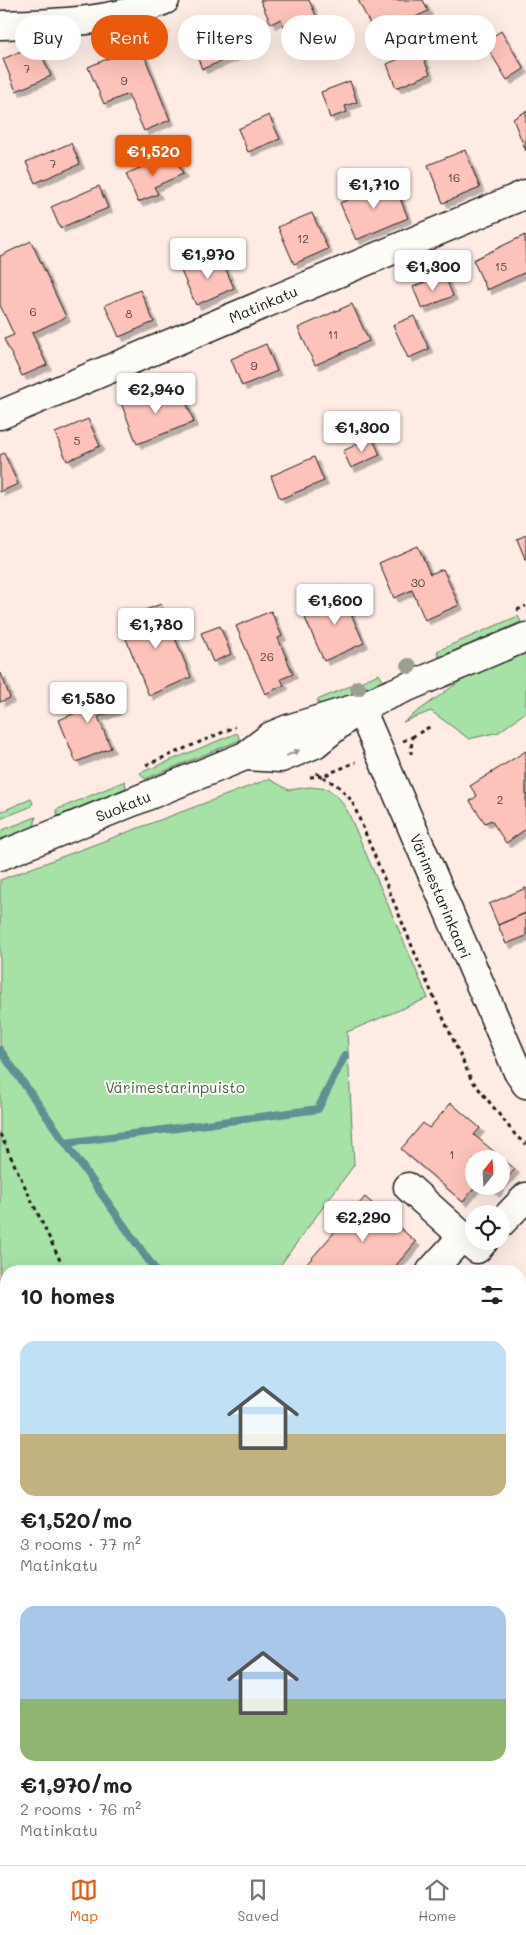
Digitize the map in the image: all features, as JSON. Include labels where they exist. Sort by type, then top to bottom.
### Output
[{"type":"street","points":[[0,26],[106,18],[165,0]]},
{"type":"street","name":"Matinkatu","points":[[0,415],[526,194]]},
{"type":"street","name":"Suokatu","points":[[0,856],[246,756],[271,736],[360,707],[526,637]]},
{"type":"street","name":"Suokatu","points":[[246,756],[281,758],[315,744],[360,707]]},
{"type":"street","name":"Värimestarinkaari","points":[[360,707],[518,1072],[526,1084]]},
{"type":"street","points":[[408,1187],[465,1233]]},
{"type":"street","points":[[510,1214],[526,1197]]},
{"type":"street","points":[[439,1265],[465,1245]]},
{"type":"path","points":[[412,737],[431,726]]},
{"type":"path","points":[[298,751],[310,770],[324,776],[338,786],[352,801],[426,980],[471,1079],[517,1136],[526,1144]]},
{"type":"path","points":[[324,776],[379,751]]},
{"type":"path","points":[[0,1134],[62,1265]]},
{"type":"green space","points":[[518,616],[521,622],[439,657],[437,651]]},
{"type":"green space","points":[[526,652],[526,712],[499,732],[469,739],[431,711],[403,722],[467,676]]},
{"type":"green space","points":[[379,674],[383,681],[321,707],[317,700]]},
{"type":"green space","points":[[237,733],[240,740],[145,779],[140,773]]},
{"type":"green space","name":"Värimestarinpuisto","points":[[269,779],[289,790],[310,787],[328,789],[339,798],[348,812],[428,998],[347,1032],[354,1165],[280,1265],[0,1265],[0,880]]},
{"type":"green space","points":[[125,781],[126,788],[58,816],[56,810]]},
{"type":"green space","points":[[31,799],[33,803],[30,807],[0,819],[0,812]]},
{"type":"green space","points":[[36,817],[34,828],[0,839],[0,831]]},
{"type":"building","points":[[260,0],[309,0],[316,15],[281,15],[281,19],[271,24],[271,15],[267,15]]},
{"type":"building","points":[[358,0],[423,0],[428,11],[420,15],[366,15]]},
{"type":"building","points":[[501,31],[524,69],[507,80],[495,60],[496,34]]},
{"type":"building","points":[[15,54],[15,60],[44,60],[51,76],[16,91],[3,59]]},
{"type":"building","points":[[105,60],[146,60],[170,120],[144,131],[128,94],[104,104],[88,67]]},
{"type":"building","points":[[199,60],[225,60],[202,69]]},
{"type":"building","points":[[396,60],[424,60],[430,74],[396,88],[387,64]]},
{"type":"building","points":[[350,81],[357,102],[345,106],[347,112],[330,118],[321,92]]},
{"type":"building","points":[[526,111],[526,151],[513,119]]},
{"type":"building","points":[[269,115],[280,139],[248,152],[238,129]]},
{"type":"building","points":[[71,143],[80,164],[35,183],[26,162]]},
{"type":"building","points":[[465,150],[480,188],[443,203],[428,165]]},
{"type":"building","points":[[173,153],[183,174],[154,187],[158,194],[138,202],[126,174]]},
{"type":"building","points":[[393,181],[408,218],[356,240],[340,203]]},
{"type":"building","points":[[99,186],[108,208],[60,228],[51,207]]},
{"type":"building","points":[[312,213],[328,249],[294,264],[278,227]]},
{"type":"building","points":[[525,235],[526,272],[487,290],[473,260]]},
{"type":"building","points":[[31,241],[66,317],[32,333],[47,365],[22,376],[4,339],[14,335],[0,305],[0,256]]},
{"type":"building","points":[[219,254],[234,288],[196,305],[181,271]]},
{"type":"building","points":[[444,274],[453,296],[422,309],[413,287]]},
{"type":"building","points":[[140,290],[154,322],[119,337],[105,305]]},
{"type":"building","points":[[352,304],[369,341],[315,365],[298,328]]},
{"type":"building","points":[[414,316],[429,349],[408,358],[393,325]]},
{"type":"building","points":[[266,344],[277,371],[242,386],[231,359]]},
{"type":"building","points":[[158,388],[163,399],[182,392],[194,422],[137,444],[121,403]]},
{"type":"building","points":[[88,419],[100,446],[67,461],[55,433]]},
{"type":"building","points":[[372,437],[380,455],[351,468],[343,451]]},
{"type":"building","points":[[4,453],[18,484],[0,492],[0,455]]},
{"type":"building","points":[[314,457],[324,481],[280,499],[271,476]]},
{"type":"building","points":[[526,535],[526,561],[517,539]]},
{"type":"building","points":[[418,546],[430,574],[443,569],[459,605],[425,620],[412,590],[394,598],[379,563]]},
{"type":"building","points":[[344,586],[352,603],[347,605],[364,643],[324,661],[305,618],[329,608],[324,595]]},
{"type":"building","points":[[161,604],[191,677],[149,696],[121,626],[137,619],[135,614]]},
{"type":"building","points":[[271,611],[282,636],[278,638],[293,674],[281,679],[284,685],[265,694],[236,626]]},
{"type":"building","points":[[220,626],[231,654],[213,662],[201,633]]},
{"type":"building","points":[[0,673],[10,698],[0,702]]},
{"type":"building","points":[[105,684],[116,710],[98,717],[111,748],[76,762],[59,720],[80,711],[74,697]]},
{"type":"building","points":[[526,751],[526,829],[506,843],[491,820],[485,823],[470,801],[477,796],[470,786]]},
{"type":"building","points":[[526,888],[526,913],[498,925],[489,904]]},
{"type":"building","points":[[526,913],[526,936],[506,944],[498,925]]},
{"type":"building","points":[[451,1103],[480,1128],[474,1135],[492,1150],[465,1150],[465,1195],[469,1195],[463,1202],[401,1149],[423,1123],[429,1128]]},
{"type":"building","points":[[510,1165],[515,1169],[510,1175]]},
{"type":"building","points":[[365,1197],[416,1242],[396,1265],[306,1265]]},
{"type":"waterway","points":[[0,1050],[152,1265]]},
{"type":"waterway","points":[[66,1143],[318,1109],[345,1055]]}]
